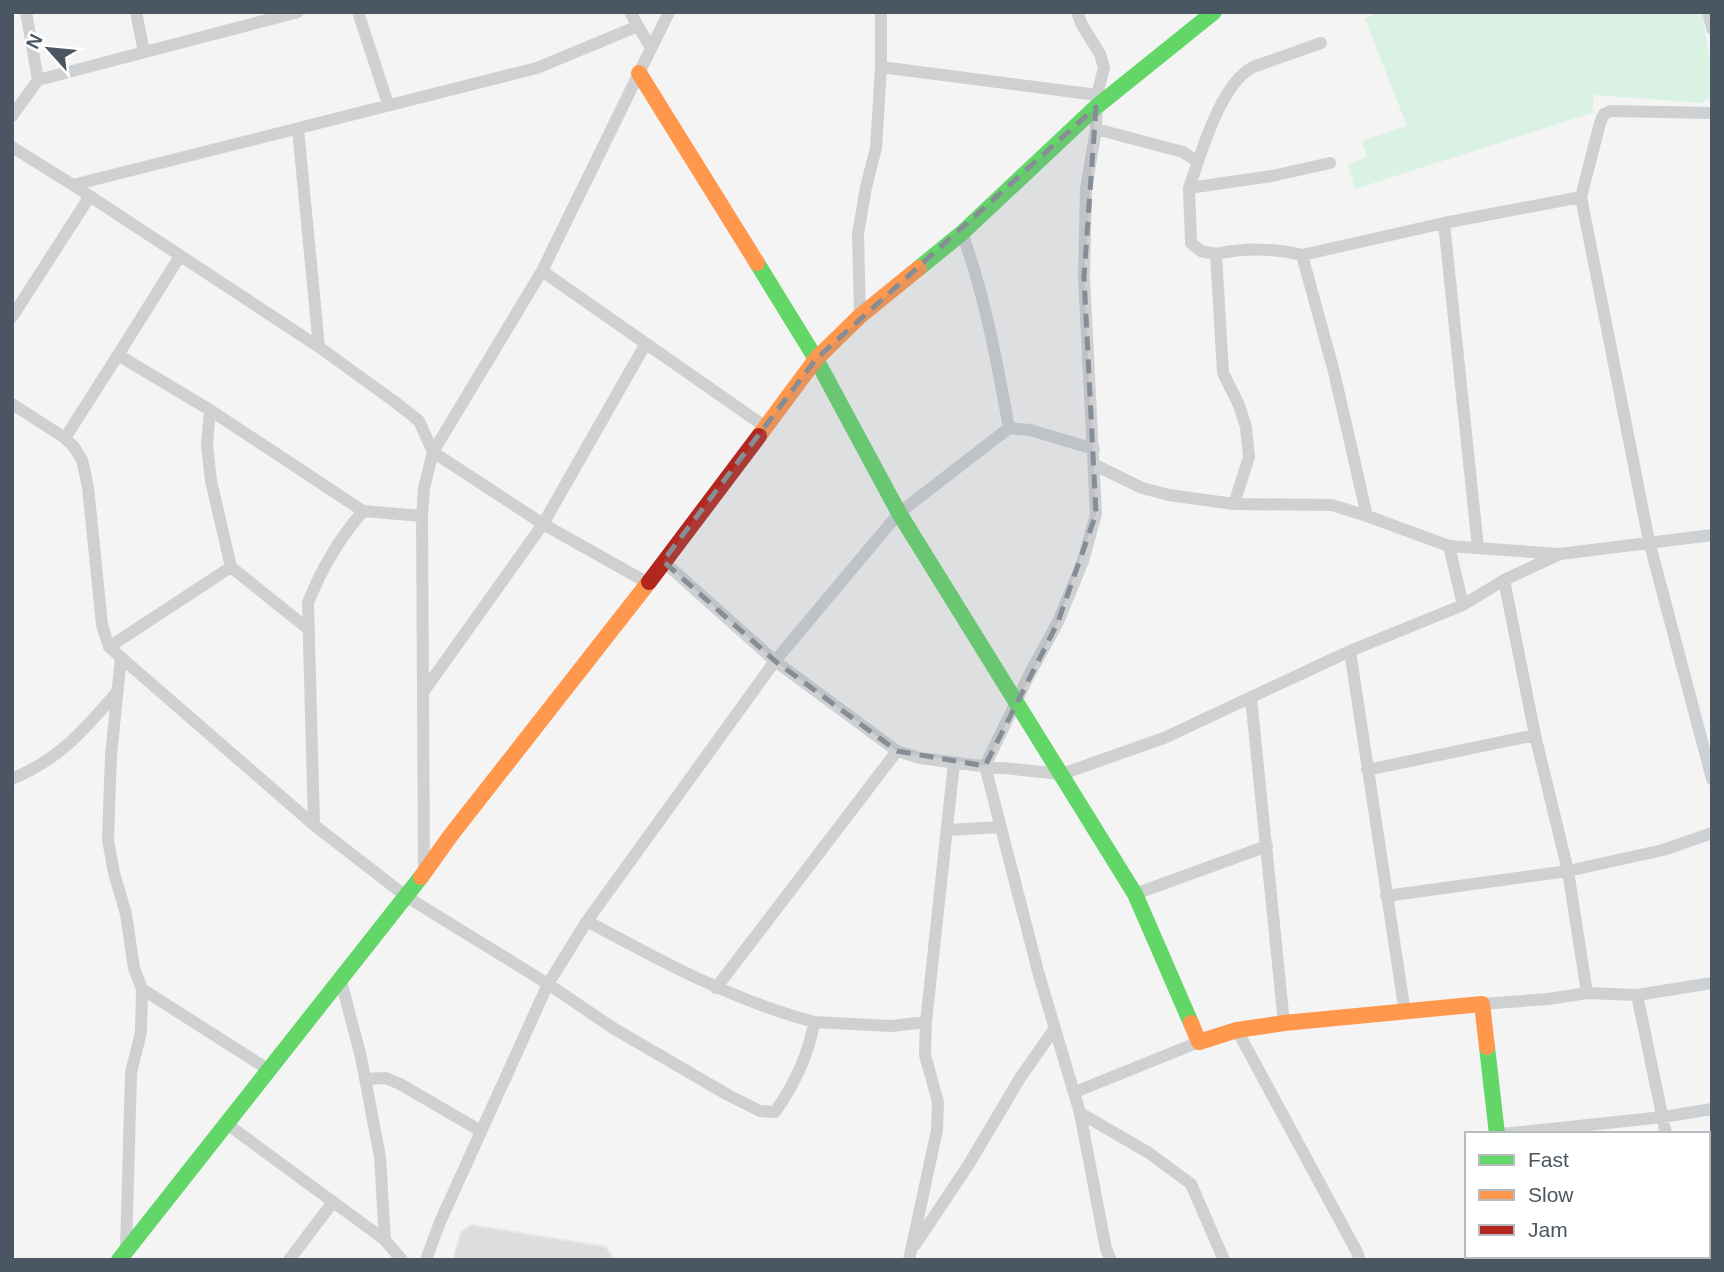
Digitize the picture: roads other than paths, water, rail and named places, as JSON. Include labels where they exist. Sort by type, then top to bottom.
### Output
[{"type":"street","points":[[26,12],[37,80]]},
{"type":"street","points":[[136,12],[144,52]]},
{"type":"street","points":[[12,116],[37,80],[298,12]]},
{"type":"street","points":[[358,12],[388,104]]},
{"type":"street","points":[[630,12],[651,48]]},
{"type":"street","points":[[424,873],[422,516],[424,488],[433,452],[542,271],[669,12]]},
{"type":"street","points":[[860,316],[858,234],[876,148],[881,12]]},
{"type":"street","points":[[1077,12],[1100,54],[1104,68],[1096,101],[1096,129],[1086,188],[1084,277],[1096,514],[1083,561],[1058,622],[985,766],[1055,1028],[1075,1092],[1106,1249],[1111,1260]]},
{"type":"street","points":[[122,1256],[407,897],[451,835],[648,583],[816,359],[860,316],[962,233],[1096,101],[1214,12]]},
{"type":"street","points":[[1708,12],[1712,29]]},
{"type":"street","points":[[73,185],[537,68],[638,26]]},
{"type":"street","points":[[1321,43],[1244,72],[1234,82],[1189,188],[1191,243],[1201,251],[1216,254],[1234,250],[1290,251],[1302,255],[1444,223],[1581,197]]},
{"type":"street","points":[[881,67],[1036,89],[1096,101]]},
{"type":"street","points":[[639,73],[816,359],[899,513],[1135,894],[1199,1042]]},
{"type":"street","points":[[1712,113],[1611,111],[1604,114],[1581,197],[1649,541],[1712,779]]},
{"type":"street","points":[[298,129],[319,347]]},
{"type":"street","points":[[1096,129],[1184,152],[1198,162]]},
{"type":"street","points":[[12,147],[319,347],[419,421],[433,452],[543,524],[648,583]]},
{"type":"street","points":[[1189,188],[1236,183],[1330,163]]},
{"type":"street","points":[[12,317],[90,196]]},
{"type":"street","points":[[1444,223],[1478,548]]},
{"type":"street","points":[[962,233],[975,270],[991,333],[1009,428]]},
{"type":"street","points":[[1216,254],[1223,373],[1239,405],[1246,427],[1249,457],[1234,504]]},
{"type":"street","points":[[1302,255],[1337,386],[1367,516]]},
{"type":"street","points":[[65,438],[180,257]]},
{"type":"street","points":[[542,271],[766,428]]},
{"type":"street","points":[[424,691],[543,524],[645,345]]},
{"type":"street","points":[[118,355],[210,410],[363,511],[422,516]]},
{"type":"street","points":[[12,404],[65,438],[82,460],[88,487],[102,625],[109,647],[314,825],[407,897],[548,984],[613,1028],[760,1111],[775,1112],[792,1086],[811,1041],[814,1022]]},
{"type":"street","points":[[210,410],[207,445],[211,481],[231,567],[307,628]]},
{"type":"street","points":[[426,1260],[440,1222],[548,984],[587,921],[775,661],[899,513],[1009,428],[1030,430],[1094,449]]},
{"type":"street","points":[[1095,465],[1142,488],[1169,495],[1234,504],[1332,505],[1449,546],[1560,554],[1649,541],[1712,536]]},
{"type":"street","points":[[314,825],[308,603],[318,577],[342,536],[363,511]]},
{"type":"street","points":[[1449,546],[1463,605]]},
{"type":"street","points":[[663,561],[775,661],[897,751],[954,763],[1062,774],[1164,738],[1350,651],[1463,605],[1504,580],[1560,554]]},
{"type":"street","points":[[109,647],[231,567]]},
{"type":"street","points":[[1504,580],[1535,735],[1568,871],[1587,993]]},
{"type":"street","points":[[1350,651],[1405,1013]]},
{"type":"street","points":[[121,657],[111,755],[108,840],[126,914],[134,968],[142,989],[141,1032],[131,1073],[122,1256]]},
{"type":"street","points":[[12,779],[39,767],[74,741],[117,692]]},
{"type":"street","points":[[1251,698],[1284,1023]]},
{"type":"street","points":[[1367,770],[1535,735]]},
{"type":"street","points":[[716,988],[897,751]]},
{"type":"street","points":[[910,1255],[937,1130],[938,1102],[926,1055],[926,1022],[954,763]]},
{"type":"street","points":[[948,830],[1001,827]]},
{"type":"street","points":[[1386,896],[1568,871],[1663,850],[1712,833]]},
{"type":"street","points":[[1135,894],[1267,846]]},
{"type":"street","points":[[587,921],[676,970],[716,988],[761,1006],[814,1022],[891,1026],[926,1022]]},
{"type":"street","points":[[341,981],[365,1079],[380,1157],[385,1240]]},
{"type":"street","points":[[1075,1092],[1199,1042],[1237,1030],[1587,993],[1637,995],[1712,983]]},
{"type":"street","points":[[142,989],[269,1070]]},
{"type":"street","points":[[1637,995],[1666,1132]]},
{"type":"street","points":[[1482,1004],[1500,1132]]},
{"type":"street","points":[[910,1255],[1020,1078],[1055,1028]]},
{"type":"street","points":[[1237,1030],[1359,1260]]},
{"type":"street","points":[[365,1079],[386,1078],[400,1084],[481,1131]]},
{"type":"street","points":[[1519,1132],[1663,1117],[1712,1109]]},
{"type":"street","points":[[1080,1113],[1149,1153],[1191,1184],[1224,1260]]},
{"type":"street","points":[[227,1124],[385,1240],[401,1260]]},
{"type":"street","points":[[289,1260],[334,1202]]}]
